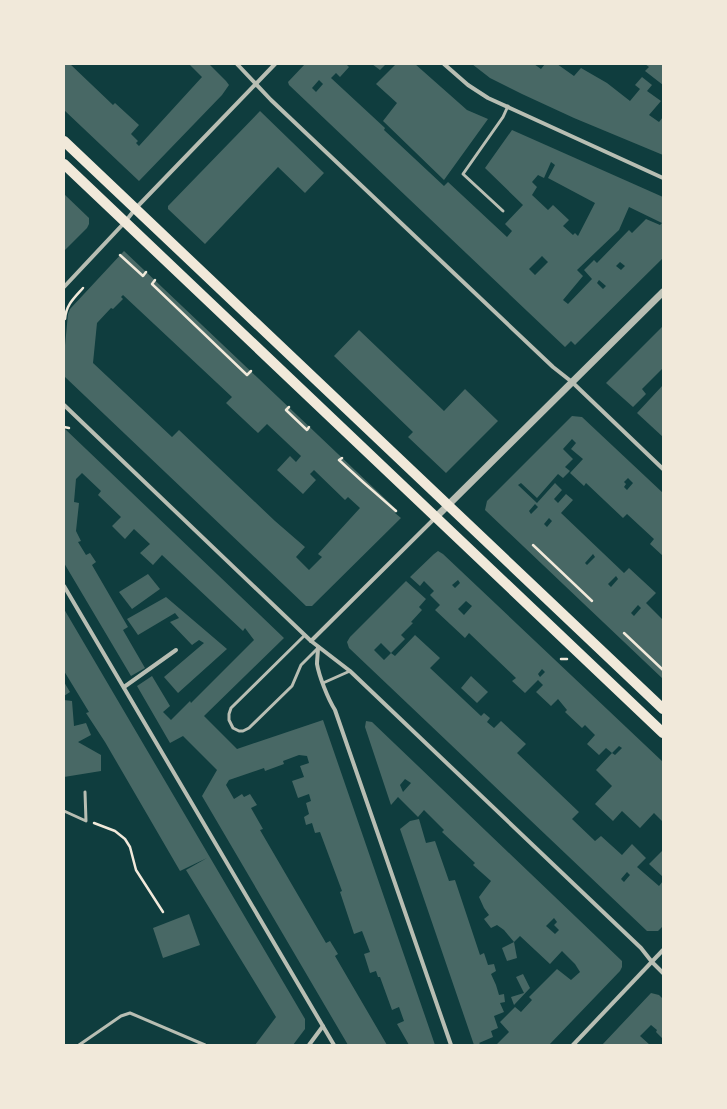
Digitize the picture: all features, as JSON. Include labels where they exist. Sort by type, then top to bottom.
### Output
[{"type":"main road","points":[[64,140],[663,709]]},
{"type":"main road","points":[[64,164],[663,732]]},
{"type":"street","points":[[237,64],[271,100],[663,469]]},
{"type":"street","points":[[65,284],[275,64]]},
{"type":"street","points":[[444,64],[468,86],[488,98],[663,178]]},
{"type":"street","points":[[311,641],[663,292]]},
{"type":"street","points":[[64,405],[311,641],[350,671],[636,942],[652,962],[663,972]]},
{"type":"street","points":[[64,586],[334,1045]]},
{"type":"street","points":[[318,647],[317,664],[329,701],[334,710],[451,1045]]},
{"type":"street","points":[[124,687],[176,650]]},
{"type":"street","points":[[573,1045],[663,950]]},
{"type":"street","points":[[309,1045],[323,1026]]},
{"type":"lane","points":[[503,211],[463,174],[503,117],[508,106]]},
{"type":"lane","points":[[305,635],[231,708],[229,720],[236,731],[243,731],[253,725],[292,686],[301,665],[318,647]]},
{"type":"lane","points":[[323,683],[350,671]]},
{"type":"lane","points":[[64,811],[65,813],[86,821],[85,792]]},
{"type":"lane","points":[[79,1045],[121,1016],[130,1013],[205,1045]]},
{"type":"path","points":[[120,255],[143,276],[146,272]]},
{"type":"path","points":[[155,280],[152,284],[247,374],[251,371]]},
{"type":"path","points":[[65,319],[68,305],[83,288]]},
{"type":"path","points":[[289,407],[286,410],[307,430],[309,427]]},
{"type":"path","points":[[64,427],[69,428]]},
{"type":"path","points":[[342,458],[339,460],[396,511]]},
{"type":"path","points":[[532,545],[592,601]]},
{"type":"path","points":[[624,633],[663,670]]},
{"type":"path","points":[[86,821],[116,831],[125,839],[130,847],[136,870],[163,912]]},
{"type":"building","points":[[64,64],[70,64],[113,105],[115,103],[139,125],[131,134],[138,141],[136,143],[139,146],[202,77],[189,64],[209,64],[229,85],[222,95],[139,181],[64,110]]},
{"type":"building","points":[[305,64],[346,64],[349,67],[340,77],[336,73],[331,78],[444,186],[448,182],[507,237],[512,231],[505,224],[523,205],[485,168],[512,130],[663,197],[663,258],[575,345],[571,341],[565,347],[289,85],[288,82]],"holes":[[[319,80],[323,84],[316,92],[312,88]],[[551,162],[555,165],[548,178],[595,203],[578,236],[575,233],[573,235],[563,226],[569,220],[553,205],[548,210],[532,195],[537,187],[532,182],[538,175],[544,178]],[[629,207],[662,223],[660,225],[646,219],[632,233],[629,230],[597,263],[594,260],[584,270],[592,279],[568,304],[563,300],[583,276],[577,270],[619,230]],[[542,256],[548,262],[535,275],[529,269]],[[620,262],[625,266],[621,270],[616,266]],[[599,280],[606,286],[603,289],[597,283]]]},
{"type":"building","points":[[372,64],[386,64],[380,70]]},
{"type":"building","points":[[396,64],[415,64],[467,110],[488,119],[444,180],[383,121],[397,103],[376,84]]},
{"type":"building","points":[[472,64],[534,64],[541,69],[545,64],[557,64],[574,76],[581,68],[607,83],[630,101],[640,89],[635,85],[642,77],[652,85],[647,91],[661,101],[649,115],[659,122],[663,117],[663,155],[574,118],[522,94],[490,78]]},
{"type":"building","points":[[645,64],[663,64],[663,85],[645,71],[649,67]]},
{"type":"building","points":[[260,111],[324,173],[305,193],[278,167],[205,244],[168,209],[168,206]]},
{"type":"building","points":[[64,194],[89,218],[89,224],[87,228],[64,251]]},
{"type":"building","points":[[124,251],[397,510],[395,513],[401,518],[312,606],[306,606],[65,377],[64,356],[68,314],[70,309]],"holes":[[[123,295],[232,397],[226,403],[258,433],[267,424],[301,456],[296,462],[290,456],[277,470],[303,494],[316,480],[310,474],[314,470],[345,500],[348,497],[360,508],[318,554],[322,557],[309,570],[296,557],[305,547],[275,521],[179,430],[172,437],[93,363],[97,323],[111,308],[113,309],[123,299],[121,297]]]},
{"type":"building","points":[[663,326],[663,368],[642,389],[646,394],[633,407],[606,383]]},
{"type":"building","points":[[359,330],[444,411],[465,389],[498,421],[446,473],[408,437],[413,432],[334,356]]},
{"type":"building","points":[[663,385],[663,437],[637,413]]},
{"type":"building","points":[[572,416],[582,417],[663,493],[663,556],[650,544],[654,539],[627,514],[623,518],[586,483],[584,486],[570,473],[583,459],[571,449],[576,443],[572,439],[563,449],[573,459],[565,467],[570,471],[563,478],[558,474],[537,498],[521,483],[518,485],[537,503],[555,483],[562,490],[554,499],[558,503],[566,494],[573,500],[561,513],[624,573],[629,568],[656,593],[646,603],[663,620],[663,679],[485,510],[487,501]],"holes":[[[628,478],[633,483],[627,490],[624,487],[626,484],[624,482]],[[535,504],[538,507],[531,514],[529,511]],[[549,518],[552,521],[547,527],[544,524]],[[593,554],[595,557],[587,565],[585,563]],[[616,576],[618,579],[611,587],[608,584]],[[638,605],[641,608],[634,616],[631,613]]]},
{"type":"building","points":[[64,428],[284,638],[204,716],[237,749],[323,720],[435,1045],[409,1045],[397,1024],[404,1021],[399,1007],[392,1010],[380,977],[378,977],[376,971],[370,973],[364,954],[370,952],[362,931],[354,934],[340,892],[342,891],[320,832],[315,833],[312,823],[306,825],[304,817],[309,814],[306,803],[311,801],[309,794],[298,798],[292,781],[304,777],[300,766],[309,763],[307,756],[299,755],[283,761],[284,764],[265,771],[264,768],[229,780],[226,785],[234,799],[242,794],[244,797],[250,794],[257,805],[251,808],[263,829],[260,830],[326,943],[330,941],[338,954],[335,956],[387,1045],[348,1045],[202,796],[217,770],[183,736],[170,743],[137,686],[152,676],[170,706],[163,712],[171,720],[190,701],[191,703],[254,640],[245,628],[243,631],[162,555],[153,565],[140,553],[150,544],[134,529],[125,539],[112,526],[121,517],[98,495],[101,491],[82,473],[76,479],[74,502],[79,503],[76,531],[81,541],[78,542],[86,555],[90,553],[96,562],[92,565],[128,627],[123,630],[145,668],[131,676],[64,563]]},
{"type":"building","points":[[438,551],[443,554],[663,762],[663,822],[654,813],[640,828],[622,811],[613,821],[595,804],[612,786],[596,770],[612,753],[606,748],[599,755],[587,744],[595,735],[585,725],[582,728],[565,712],[567,710],[558,699],[551,706],[536,692],[543,685],[538,680],[525,693],[512,681],[516,678],[469,633],[465,638],[435,610],[440,605],[430,595],[434,591],[424,581],[420,586],[410,577]],"holes":[[[458,580],[460,583],[455,588],[452,585]],[[466,601],[472,606],[464,615],[458,609]],[[542,669],[545,672],[540,677],[538,674]],[[619,746],[622,748],[615,755],[612,753]]]},
{"type":"building","points":[[148,574],[160,589],[132,609],[119,592]]},
{"type":"building","points":[[406,581],[426,599],[419,607],[422,610],[411,622],[413,623],[401,635],[405,639],[391,653],[395,656],[415,635],[440,658],[430,668],[481,716],[484,713],[490,718],[487,722],[494,728],[501,721],[526,744],[517,753],[579,812],[572,819],[595,841],[601,836],[622,855],[632,844],[646,858],[637,867],[659,886],[663,881],[663,926],[658,931],[647,931],[349,648],[347,642],[350,637]],"holes":[[[381,643],[391,653],[384,660],[374,650]],[[627,872],[630,875],[624,882],[621,879]]]},
{"type":"building","points":[[166,597],[227,649],[178,693],[164,677],[204,643],[199,640],[192,645],[170,622],[179,618],[175,613],[138,635],[127,619]]},
{"type":"building","points":[[64,609],[305,1019],[305,1029],[293,1045],[255,1045],[276,1017],[186,870],[207,858],[180,871],[105,742],[86,713],[89,712],[64,671]]},
{"type":"building","points":[[471,676],[488,692],[477,703],[461,688]]},
{"type":"building","points":[[64,682],[70,692],[64,696]]},
{"type":"building","points":[[64,700],[72,701],[74,726],[86,723],[91,735],[78,742],[101,755],[101,771],[64,777]]},
{"type":"building","points":[[366,721],[372,722],[622,961],[620,971],[549,1045],[496,1045],[509,1032],[500,1022],[515,1007],[521,1012],[532,1000],[529,997],[557,969],[571,980],[580,972],[575,964],[562,951],[550,964],[520,936],[514,942],[504,930],[497,925],[491,928],[484,919],[489,915],[479,897],[491,881],[473,865],[475,863],[442,832],[444,830],[424,810],[418,817],[398,797],[391,805],[365,727]],"holes":[[[405,779],[411,783],[403,792],[400,785]],[[554,918],[557,922],[554,925],[559,930],[555,934],[546,926]]]},
{"type":"building","points":[[419,819],[426,843],[435,841],[449,881],[455,880],[480,955],[484,953],[488,965],[494,964],[496,971],[491,974],[499,995],[504,994],[505,1002],[500,1003],[504,1012],[494,1016],[498,1028],[491,1031],[493,1037],[479,1043],[481,1045],[474,1045],[400,829],[410,821]]},
{"type":"building","points":[[663,850],[663,877],[649,864]]},
{"type":"building","points":[[189,914],[200,945],[163,958],[153,928]]},
{"type":"building","points":[[514,942],[517,958],[507,961],[502,948]]},
{"type":"building","points":[[523,974],[530,988],[514,1005],[511,997],[524,993],[516,977]]},
{"type":"building","points":[[651,993],[659,995],[663,999],[663,1039],[656,1032],[657,1030],[651,1025],[640,1036],[650,1045],[602,1045]]}]
